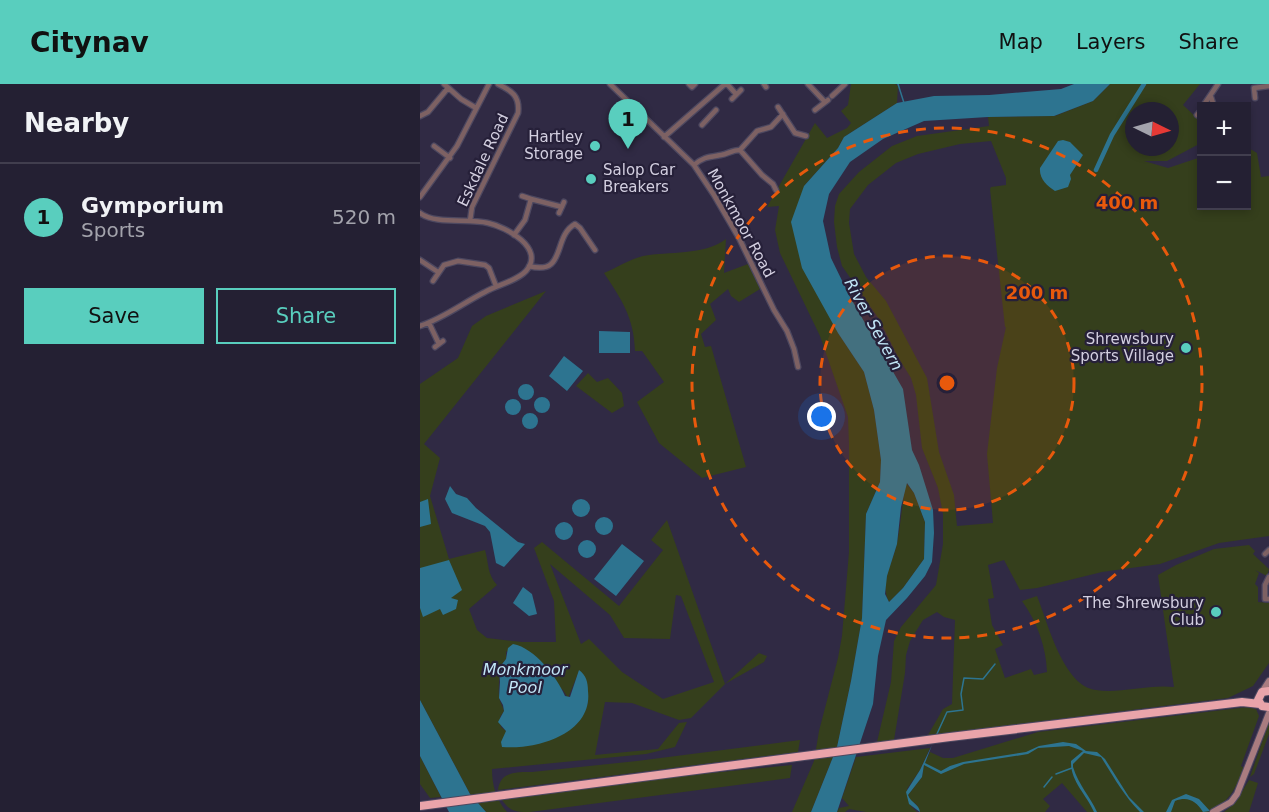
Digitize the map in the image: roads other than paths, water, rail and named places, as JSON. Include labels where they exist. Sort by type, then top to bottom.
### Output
[{"type":"highway","points":[[420,806],[950,737],[1264,700]]},
{"type":"main road","points":[[1264,721],[1264,700],[1269,681]]},
{"type":"main road","points":[[1213,812],[1231,802],[1237,794],[1269,713]]},
{"type":"street","points":[[420,197],[450,158],[489,84]]},
{"type":"street","name":"Eskdale Road","points":[[470,221],[472,207],[518,112],[514,94],[498,84]]},
{"type":"street","points":[[689,84],[692,87],[695,84]]},
{"type":"street","points":[[664,137],[726,84],[734,96],[741,90]]},
{"type":"street","points":[[808,84],[828,99]]},
{"type":"street","points":[[815,110],[845,84]]},
{"type":"street","points":[[1207,102],[1218,84]]},
{"type":"street","name":"Monkmoor Road","points":[[611,85],[693,165],[734,230],[787,331],[798,367]]},
{"type":"street","points":[[834,85],[838,91]]},
{"type":"street","points":[[420,116],[428,112],[446,86],[476,108]]},
{"type":"street","points":[[1255,98],[1254,88],[1269,86]]},
{"type":"street","points":[[1211,97],[1213,102]]},
{"type":"street","points":[[702,125],[714,112],[703,103]]},
{"type":"street","points":[[778,107],[795,133],[804,137]]},
{"type":"street","points":[[693,165],[708,156],[720,156],[733,150],[740,150],[757,131],[771,127],[783,114]]},
{"type":"street","points":[[755,124],[757,131]]},
{"type":"street","points":[[434,146],[450,158]]},
{"type":"street","points":[[740,150],[762,175],[776,186]]},
{"type":"street","points":[[522,196],[563,204],[559,213]]},
{"type":"street","points":[[514,235],[525,220],[531,199]]},
{"type":"street","points":[[420,213],[428,218],[492,224],[524,241],[531,257],[530,266],[522,274],[420,326]]},
{"type":"street","points":[[530,266],[544,269],[551,265],[558,254],[565,233],[577,223],[595,250]]},
{"type":"street","points":[[591,244],[597,240]]},
{"type":"street","points":[[424,260],[438,273]]},
{"type":"street","points":[[433,281],[444,265],[454,261],[482,264],[489,268],[496,286]]},
{"type":"street","points":[[429,323],[439,344]]},
{"type":"street","points":[[1267,599],[1265,585],[1269,577]]},
{"type":"water","points":[[1074,84],[1110,84],[1093,101],[1054,116],[924,121],[883,139],[850,162],[829,194],[823,221],[831,258],[850,297],[903,389],[912,450],[933,510],[934,533],[932,562],[925,576],[886,620],[878,656],[873,704],[837,812],[811,812],[837,747],[851,681],[862,618],[866,514],[880,482],[881,460],[874,410],[864,372],[838,333],[802,268],[791,222],[804,186],[838,148],[844,137],[897,103],[934,96],[989,95],[1061,89]],"holes":[[[907,483],[914,493],[925,522],[924,559],[903,588],[889,602],[885,594],[887,576],[897,544],[901,507]]]},
{"type":"water","points":[[1058,141],[1070,142],[1083,155],[1070,175],[1068,187],[1055,191],[1044,182],[1040,168]]},
{"type":"water","points":[[599,331],[630,332],[630,353],[599,353]]},
{"type":"water","points":[[564,356],[583,371],[567,391],[549,376]]},
{"type":"water","points":[[526,384],[532,386],[534,392],[532,398],[526,400],[520,398],[518,392],[520,386]]},
{"type":"water","points":[[542,397],[548,399],[550,405],[548,411],[542,413],[536,411],[534,405],[536,399]]},
{"type":"water","points":[[513,399],[519,401],[521,407],[519,413],[513,415],[507,413],[505,407],[507,401]]},
{"type":"water","points":[[530,413],[536,415],[538,421],[536,427],[530,429],[524,427],[522,421],[524,415]]},
{"type":"water","points":[[450,486],[456,494],[467,498],[518,542],[525,544],[504,567],[496,563],[490,532],[485,526],[452,513],[445,499]]},
{"type":"water","points":[[428,499],[431,524],[420,527],[420,502]]},
{"type":"water","points":[[581,499],[587,502],[590,508],[587,514],[581,517],[575,514],[572,508],[575,502]]},
{"type":"water","points":[[604,517],[610,520],[613,526],[610,532],[604,535],[598,532],[595,526],[598,520]]},
{"type":"water","points":[[564,522],[570,525],[573,531],[570,537],[564,540],[558,537],[555,531],[558,525]]},
{"type":"water","points":[[587,540],[593,543],[596,549],[593,555],[587,558],[581,555],[578,549],[581,543]]},
{"type":"water","points":[[622,544],[644,561],[616,596],[594,579]]},
{"type":"water","points":[[449,560],[462,590],[451,598],[458,600],[456,609],[443,615],[440,609],[423,617],[420,608],[420,568]]},
{"type":"water","points":[[523,587],[532,594],[537,614],[529,616],[513,603]]},
{"type":"water","name":"Monkmoor Pool","points":[[513,644],[529,651],[544,664],[557,680],[565,696],[570,697],[579,670],[585,676],[588,685],[587,706],[581,718],[572,728],[560,736],[530,746],[502,747],[501,742],[506,731],[498,722],[504,711],[499,698],[499,668],[506,659],[508,648]]},
{"type":"water","points":[[420,700],[470,794],[486,812],[449,812],[420,756]]},
{"type":"water","points":[[1063,742],[1076,744],[1086,751],[1097,752],[1105,759],[1129,797],[1144,812],[1140,812],[1129,799],[1101,757],[1084,753],[1073,764],[1073,767],[1097,812],[1094,812],[1071,768],[1071,761],[1083,751],[1069,746],[1038,748],[1028,754],[964,764],[941,774],[924,765],[922,777],[908,795],[920,812],[909,804],[906,792],[932,745],[925,763],[941,771],[963,762],[1026,752],[1039,746]]},
{"type":"water","points":[[1186,794],[1199,799],[1210,811],[1203,812],[1194,802],[1184,799],[1175,801],[1171,812],[1166,812],[1172,800]]},
{"type":"waterway","points":[[898,84],[904,103]]},
{"type":"waterway","points":[[1096,170],[1112,135],[1144,84]]},
{"type":"waterway","points":[[936,736],[947,712],[963,710],[961,694],[964,678],[983,679],[995,664]]},
{"type":"waterway","points":[[1056,774],[1072,768]]},
{"type":"waterway","points":[[1044,787],[1052,777]]},
{"type":"place","name":"Hartley Storage","points":[[595,146]]},
{"type":"place","name":"Gymporium","points":[[628,149]]},
{"type":"place","name":"Salop Car Breakers","points":[[591,179]]},
{"type":"place","name":"Shrewsbury Sports Village","points":[[1186,348]]},
{"type":"place","name":"The Shrewsbury Club","points":[[1216,612]]},
{"type":"water label","name":"River Severn","points":[[874,324]]}]
